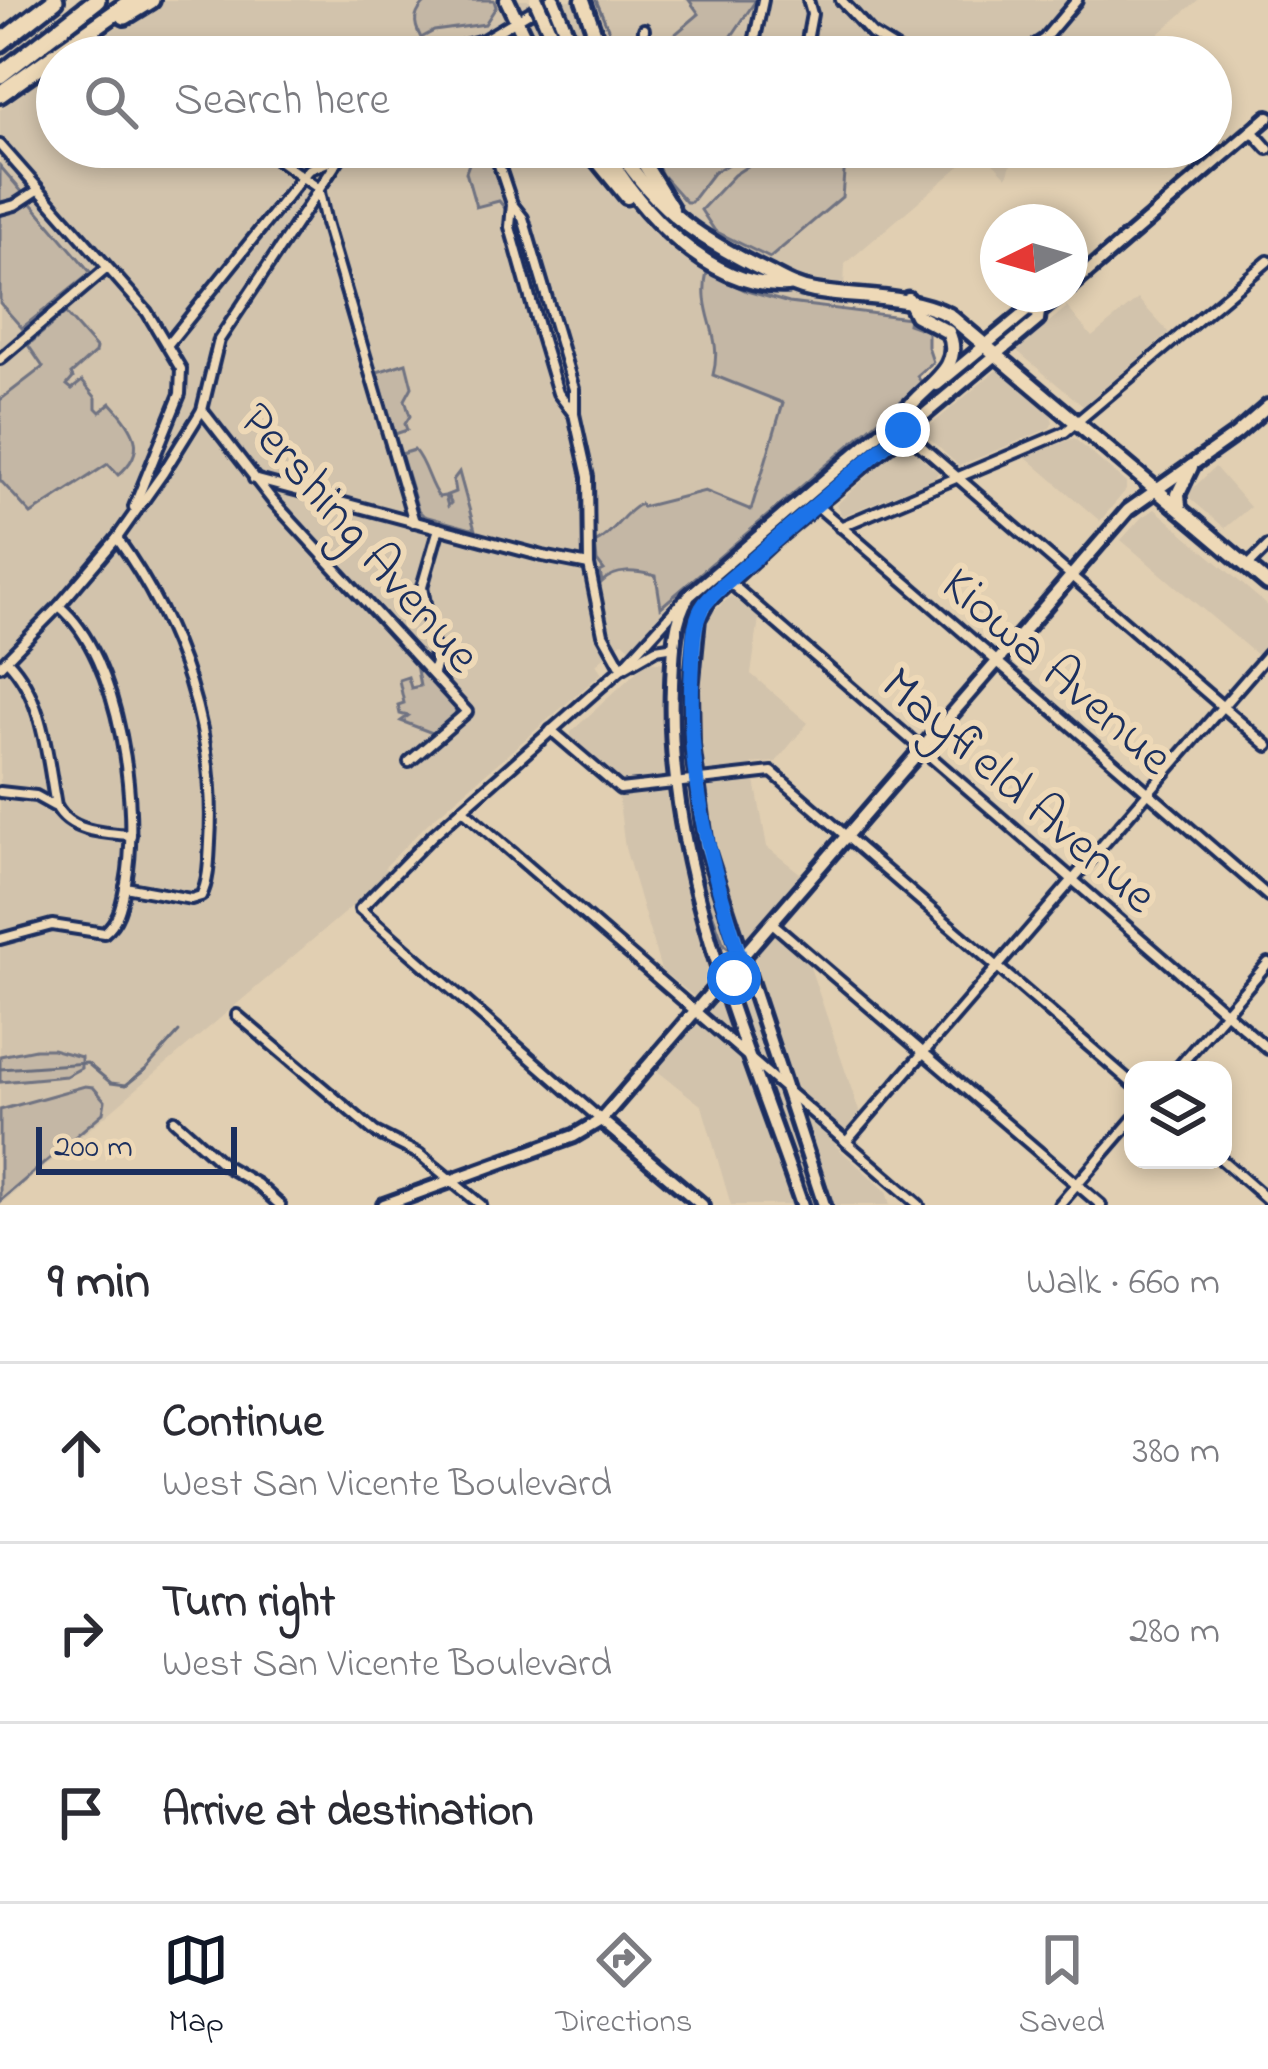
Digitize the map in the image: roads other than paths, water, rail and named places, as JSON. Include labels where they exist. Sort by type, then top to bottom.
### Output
[{"type":"highway","points":[[22,26],[45,0]]},
{"type":"highway","points":[[0,43],[55,0]]},
{"type":"highway","points":[[39,36],[86,0]]},
{"type":"highway","points":[[51,36],[97,0]]},
{"type":"highway","points":[[85,36],[133,0]]},
{"type":"highway","points":[[87,36],[151,0]]},
{"type":"highway","points":[[0,66],[36,38]]},
{"type":"highway","points":[[0,76],[36,48]]},
{"type":"highway","points":[[0,94],[36,70]]},
{"type":"main road","points":[[507,0],[522,36]]},
{"type":"main road","points":[[536,0],[551,6],[566,36]]},
{"type":"main road","points":[[583,0],[595,36]]},
{"type":"main road","points":[[551,6],[557,36]]},
{"type":"main road","points":[[1232,148],[1268,117]]},
{"type":"main road","points":[[605,168],[658,228],[745,279],[769,286],[908,299],[950,315],[1268,584]]},
{"type":"main road","points":[[618,168],[647,209],[705,259]]},
{"type":"main road","points":[[632,168],[678,221],[726,254],[789,285]]},
{"type":"main road","points":[[646,168],[678,221]]},
{"type":"main road","points":[[1088,272],[1209,168]]},
{"type":"main road","points":[[905,412],[945,371],[954,348],[948,332],[916,315],[908,299]]},
{"type":"main road","points":[[802,1205],[698,895],[674,782],[673,668],[680,613],[689,596],[805,495],[905,412],[1038,320],[1039,312]]},
{"type":"main road","points":[[824,1205],[706,847],[694,779],[695,632],[701,609],[728,581],[990,349]]},
{"type":"main road","points":[[384,1205],[574,1136],[601,1120],[1129,510],[1268,406]]},
{"type":"main road","points":[[1179,506],[1178,494],[1191,467]]},
{"type":"main road","points":[[675,646],[686,644],[695,632]]},
{"type":"main road","points":[[673,668],[681,657],[692,664]]},
{"type":"main road","points":[[698,895],[711,914],[722,946],[740,958]]},
{"type":"main road","points":[[724,976],[742,985],[772,1051]]},
{"type":"main road","points":[[601,1120],[702,1205]]},
{"type":"street","points":[[755,36],[763,0]]},
{"type":"street","points":[[808,0],[812,14],[808,36]]},
{"type":"street","points":[[841,0],[875,36]]},
{"type":"street","points":[[1047,36],[1077,0]]},
{"type":"street","points":[[490,36],[551,6]]},
{"type":"street","points":[[644,29],[644,36]]},
{"type":"street","points":[[1252,131],[1268,149]]},
{"type":"street","points":[[0,146],[147,312],[181,369],[180,394],[133,514]]},
{"type":"street","points":[[291,168],[318,188],[414,522]]},
{"type":"street","points":[[169,343],[313,168]]},
{"type":"street","points":[[56,806],[37,714],[19,674],[4,663],[118,538],[202,410],[220,340],[332,168]]},
{"type":"street","points":[[500,168],[512,204],[523,218],[574,388],[574,414],[588,477],[589,565],[605,640],[622,668]]},
{"type":"street","points":[[0,209],[38,190]]},
{"type":"street","points":[[512,204],[510,227],[558,393],[574,414]]},
{"type":"street","points":[[840,527],[1065,432],[1268,261]]},
{"type":"street","points":[[0,359],[106,269]]},
{"type":"street","points":[[534,311],[550,307]]},
{"type":"street","name":"Pershing Avenue","points":[[202,410],[254,479],[467,712],[409,762]]},
{"type":"street","points":[[886,428],[903,430],[1268,746]]},
{"type":"street","points":[[254,479],[589,565]]},
{"type":"street","points":[[394,516],[406,491]]},
{"type":"street","name":"Kiowa Avenue","points":[[805,495],[1268,896]]},
{"type":"street","points":[[434,671],[422,587],[439,528]]},
{"type":"street","points":[[118,538],[158,603],[188,676],[206,753],[211,810],[201,896],[191,899],[125,887]]},
{"type":"street","points":[[1248,566],[1268,546]]},
{"type":"street","name":"Mayfield Avenue","points":[[728,581],[1268,1049]]},
{"type":"street","points":[[601,1120],[360,909],[462,809],[622,668],[670,611],[689,596]]},
{"type":"street","points":[[0,940],[52,925],[104,933],[117,918],[125,887],[131,835],[127,763],[112,701],[86,644],[59,606]]},
{"type":"street","points":[[622,668],[662,647],[675,646]]},
{"type":"street","points":[[847,1142],[1268,654]]},
{"type":"street","points":[[650,655],[664,658],[673,668]]},
{"type":"street","points":[[551,730],[620,789],[769,770],[1124,1076]]},
{"type":"street","points":[[36,796],[50,775]]},
{"type":"street","points":[[0,792],[36,796],[56,806],[72,825],[131,835]]},
{"type":"street","points":[[462,809],[919,1205]]},
{"type":"street","points":[[771,922],[1101,1205]]},
{"type":"street","points":[[1184,1061],[1268,963]]},
{"type":"street","points":[[237,1015],[375,1132],[419,1154],[481,1205]]},
{"type":"street","points":[[174,1120],[227,1168],[257,1184],[280,1205]]},
{"type":"street","points":[[1059,1205],[1124,1129]]},
{"type":"street","points":[[1232,1168],[1268,1199]]},
{"type":"waterway","points":[[596,0],[611,36]]},
{"type":"waterway","points":[[0,1069],[87,1063],[111,1083],[126,1085],[179,1032]]}]
